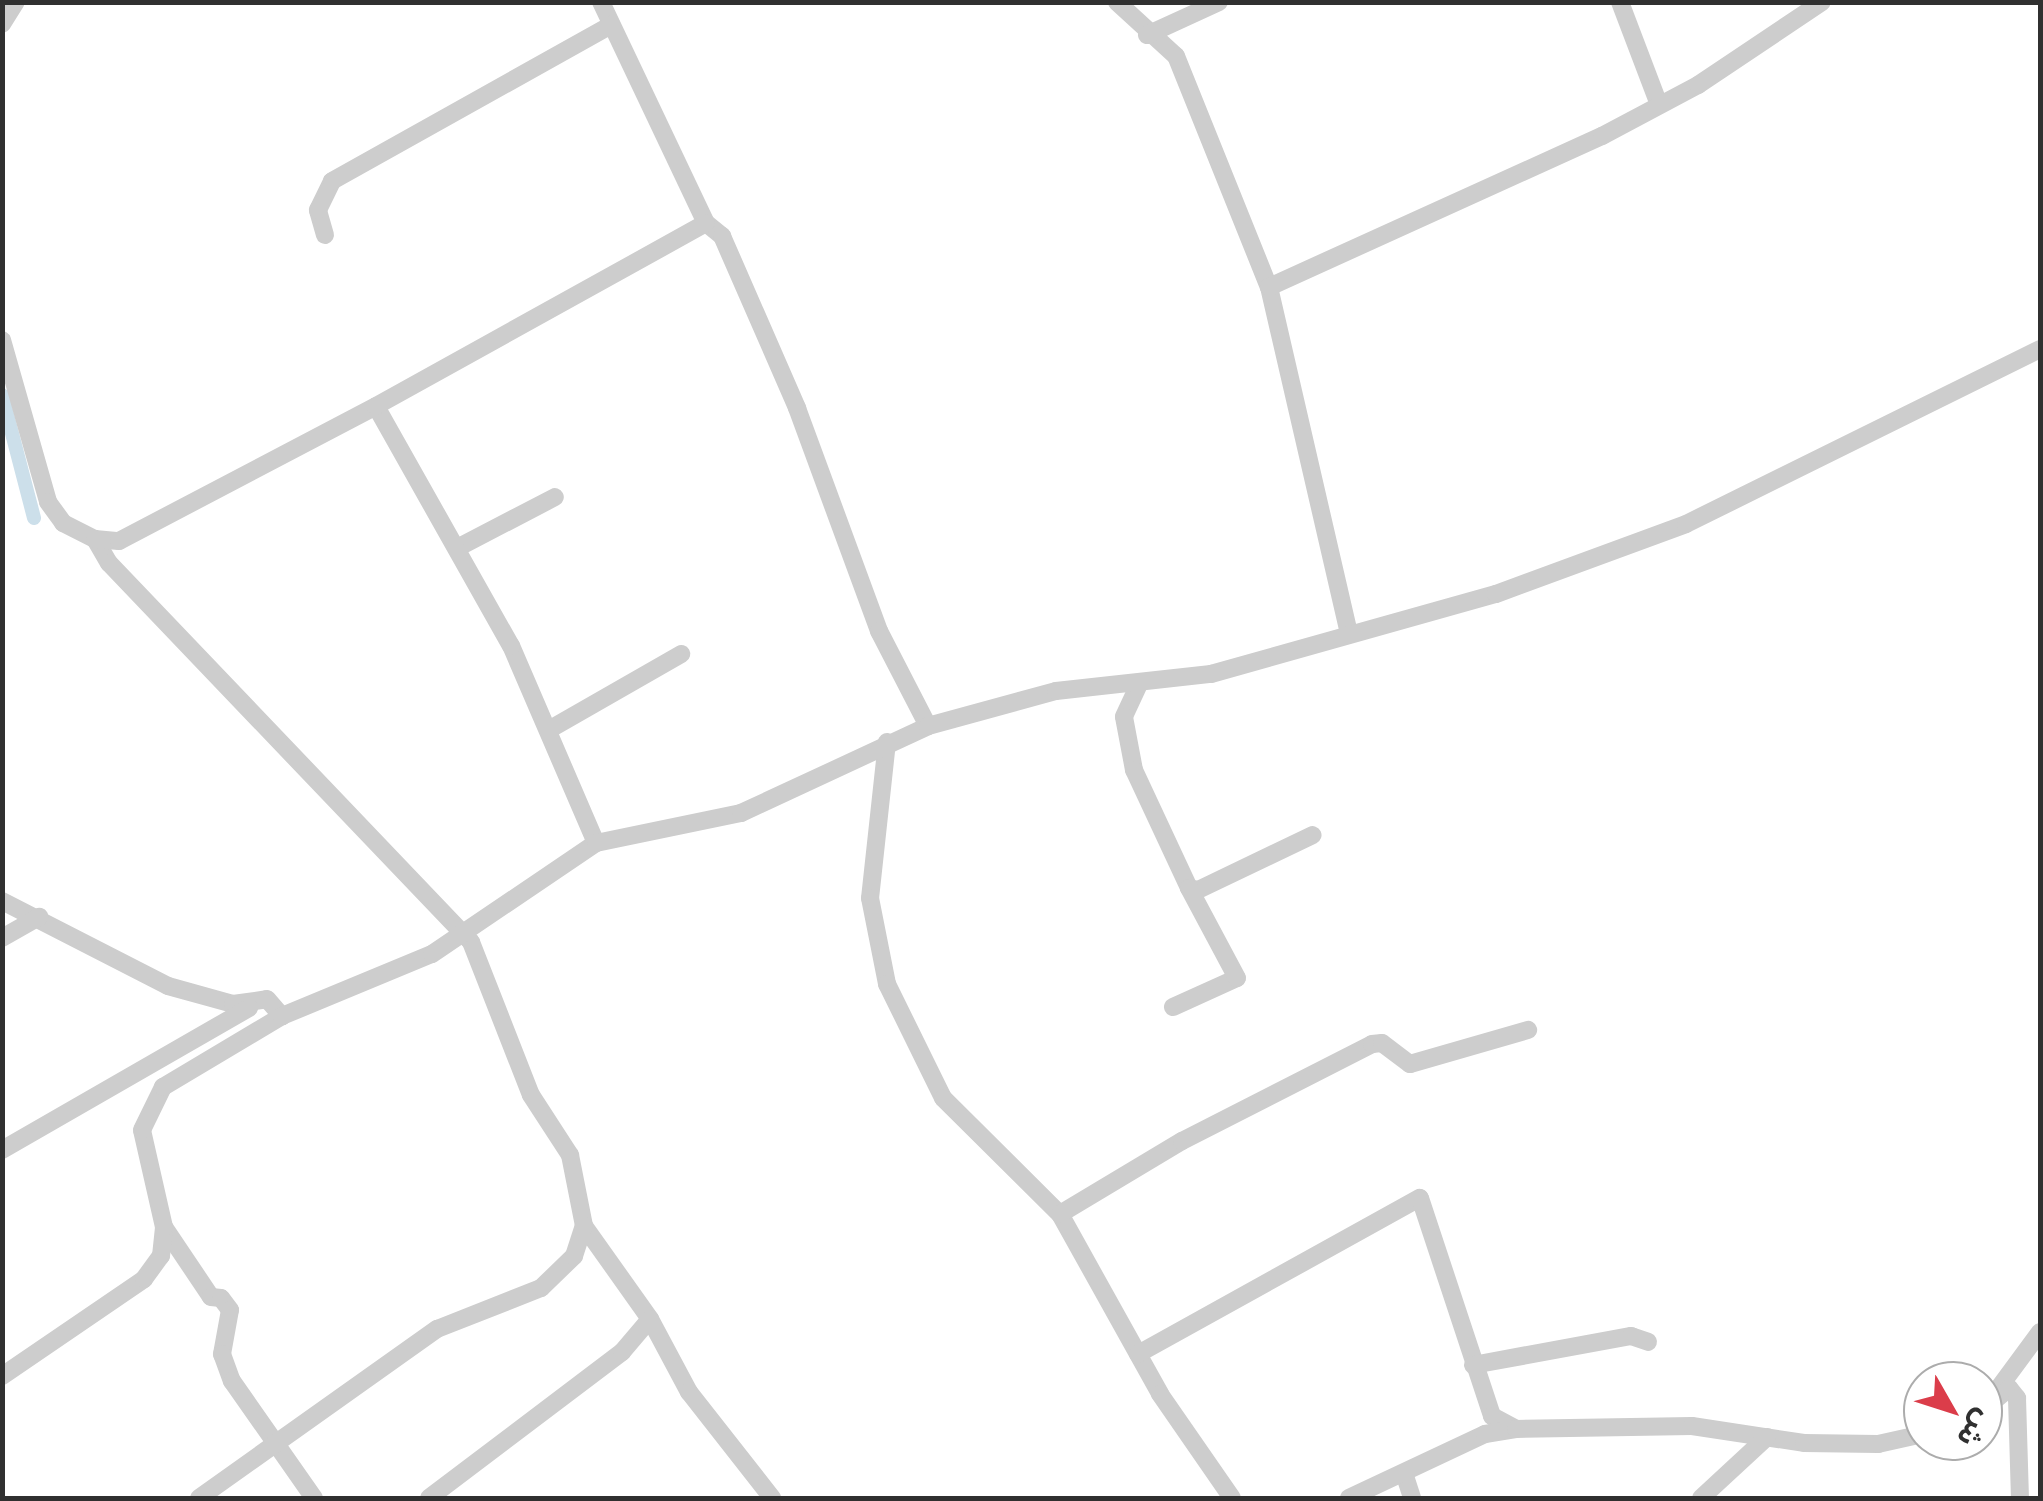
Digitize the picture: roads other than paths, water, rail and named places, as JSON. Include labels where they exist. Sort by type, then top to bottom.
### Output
[{"type":"street","points":[[2,24],[16,2]]},
{"type":"street","points":[[1118,2],[1147,34],[1176,56],[1269,287],[1350,634]]},
{"type":"street","points":[[1147,34],[1220,2]]},
{"type":"street","points":[[1620,2],[1658,102]]},
{"type":"street","points":[[1269,287],[1602,136],[1658,102],[1698,85],[1822,2]]},
{"type":"street","points":[[325,235],[318,210],[332,181],[609,10],[706,223],[722,236],[797,408],[879,631],[928,726]]},
{"type":"street","points":[[95,540],[119,541],[376,406],[706,223]]},
{"type":"street","points":[[2,340],[48,502],[63,523],[95,540],[123,577],[462,933],[492,983],[531,1094],[570,1155],[584,1226],[650,1318],[689,1392],[772,1498]]},
{"type":"street","points":[[2,1376],[144,1279],[161,1256],[164,1228],[142,1130],[150,1108],[186,1069],[282,1016],[432,954],[596,843],[740,813],[928,726],[1056,691],[1211,674],[1496,594],[1686,524],[2040,349]]},
{"type":"street","points":[[376,406],[459,548],[552,728],[596,843]]},
{"type":"street","points":[[459,548],[555,497]]},
{"type":"street","points":[[552,728],[681,654]]},
{"type":"street","points":[[1140,682],[1124,717],[1134,770],[1188,888],[1237,978],[1174,1008]]},
{"type":"street","points":[[887,742],[870,898],[887,984],[944,1098],[1060,1214],[1138,1354],[1232,1498]]},
{"type":"street","points":[[1188,888],[1198,890],[1313,834]]},
{"type":"street","points":[[2,901],[168,986],[254,1006]]},
{"type":"street","points":[[2,938],[39,917]]},
{"type":"street","points":[[2,1150],[194,1034],[267,1000],[282,1016]]},
{"type":"street","points":[[1060,1214],[1182,1141],[1372,1044],[1382,1044],[1410,1064],[1528,1030]]},
{"type":"street","points":[[1138,1354],[1420,1198],[1492,1416],[1516,1429]]},
{"type":"street","points":[[200,1498],[437,1329],[540,1288],[574,1256],[584,1226]]},
{"type":"street","points":[[164,1228],[211,1298],[222,1298],[230,1310],[222,1354],[273,1444],[314,1498]]},
{"type":"street","points":[[429,1498],[622,1352],[650,1318]]},
{"type":"street","points":[[2003,1382],[2040,1332]]},
{"type":"street","points":[[1474,1365],[1630,1336],[1648,1342]]},
{"type":"street","points":[[2003,1393],[2009,1388],[2016,1398],[2020,1498]]},
{"type":"street","points":[[1349,1498],[1485,1434],[1516,1429],[1692,1426],[1767,1437],[1878,1444],[1903,1438]]},
{"type":"street","points":[[1701,1498],[1767,1437]]},
{"type":"street","points":[[1404,1473],[1412,1498]]},
{"type":"waterway","points":[[2,395],[34,518]]}]
